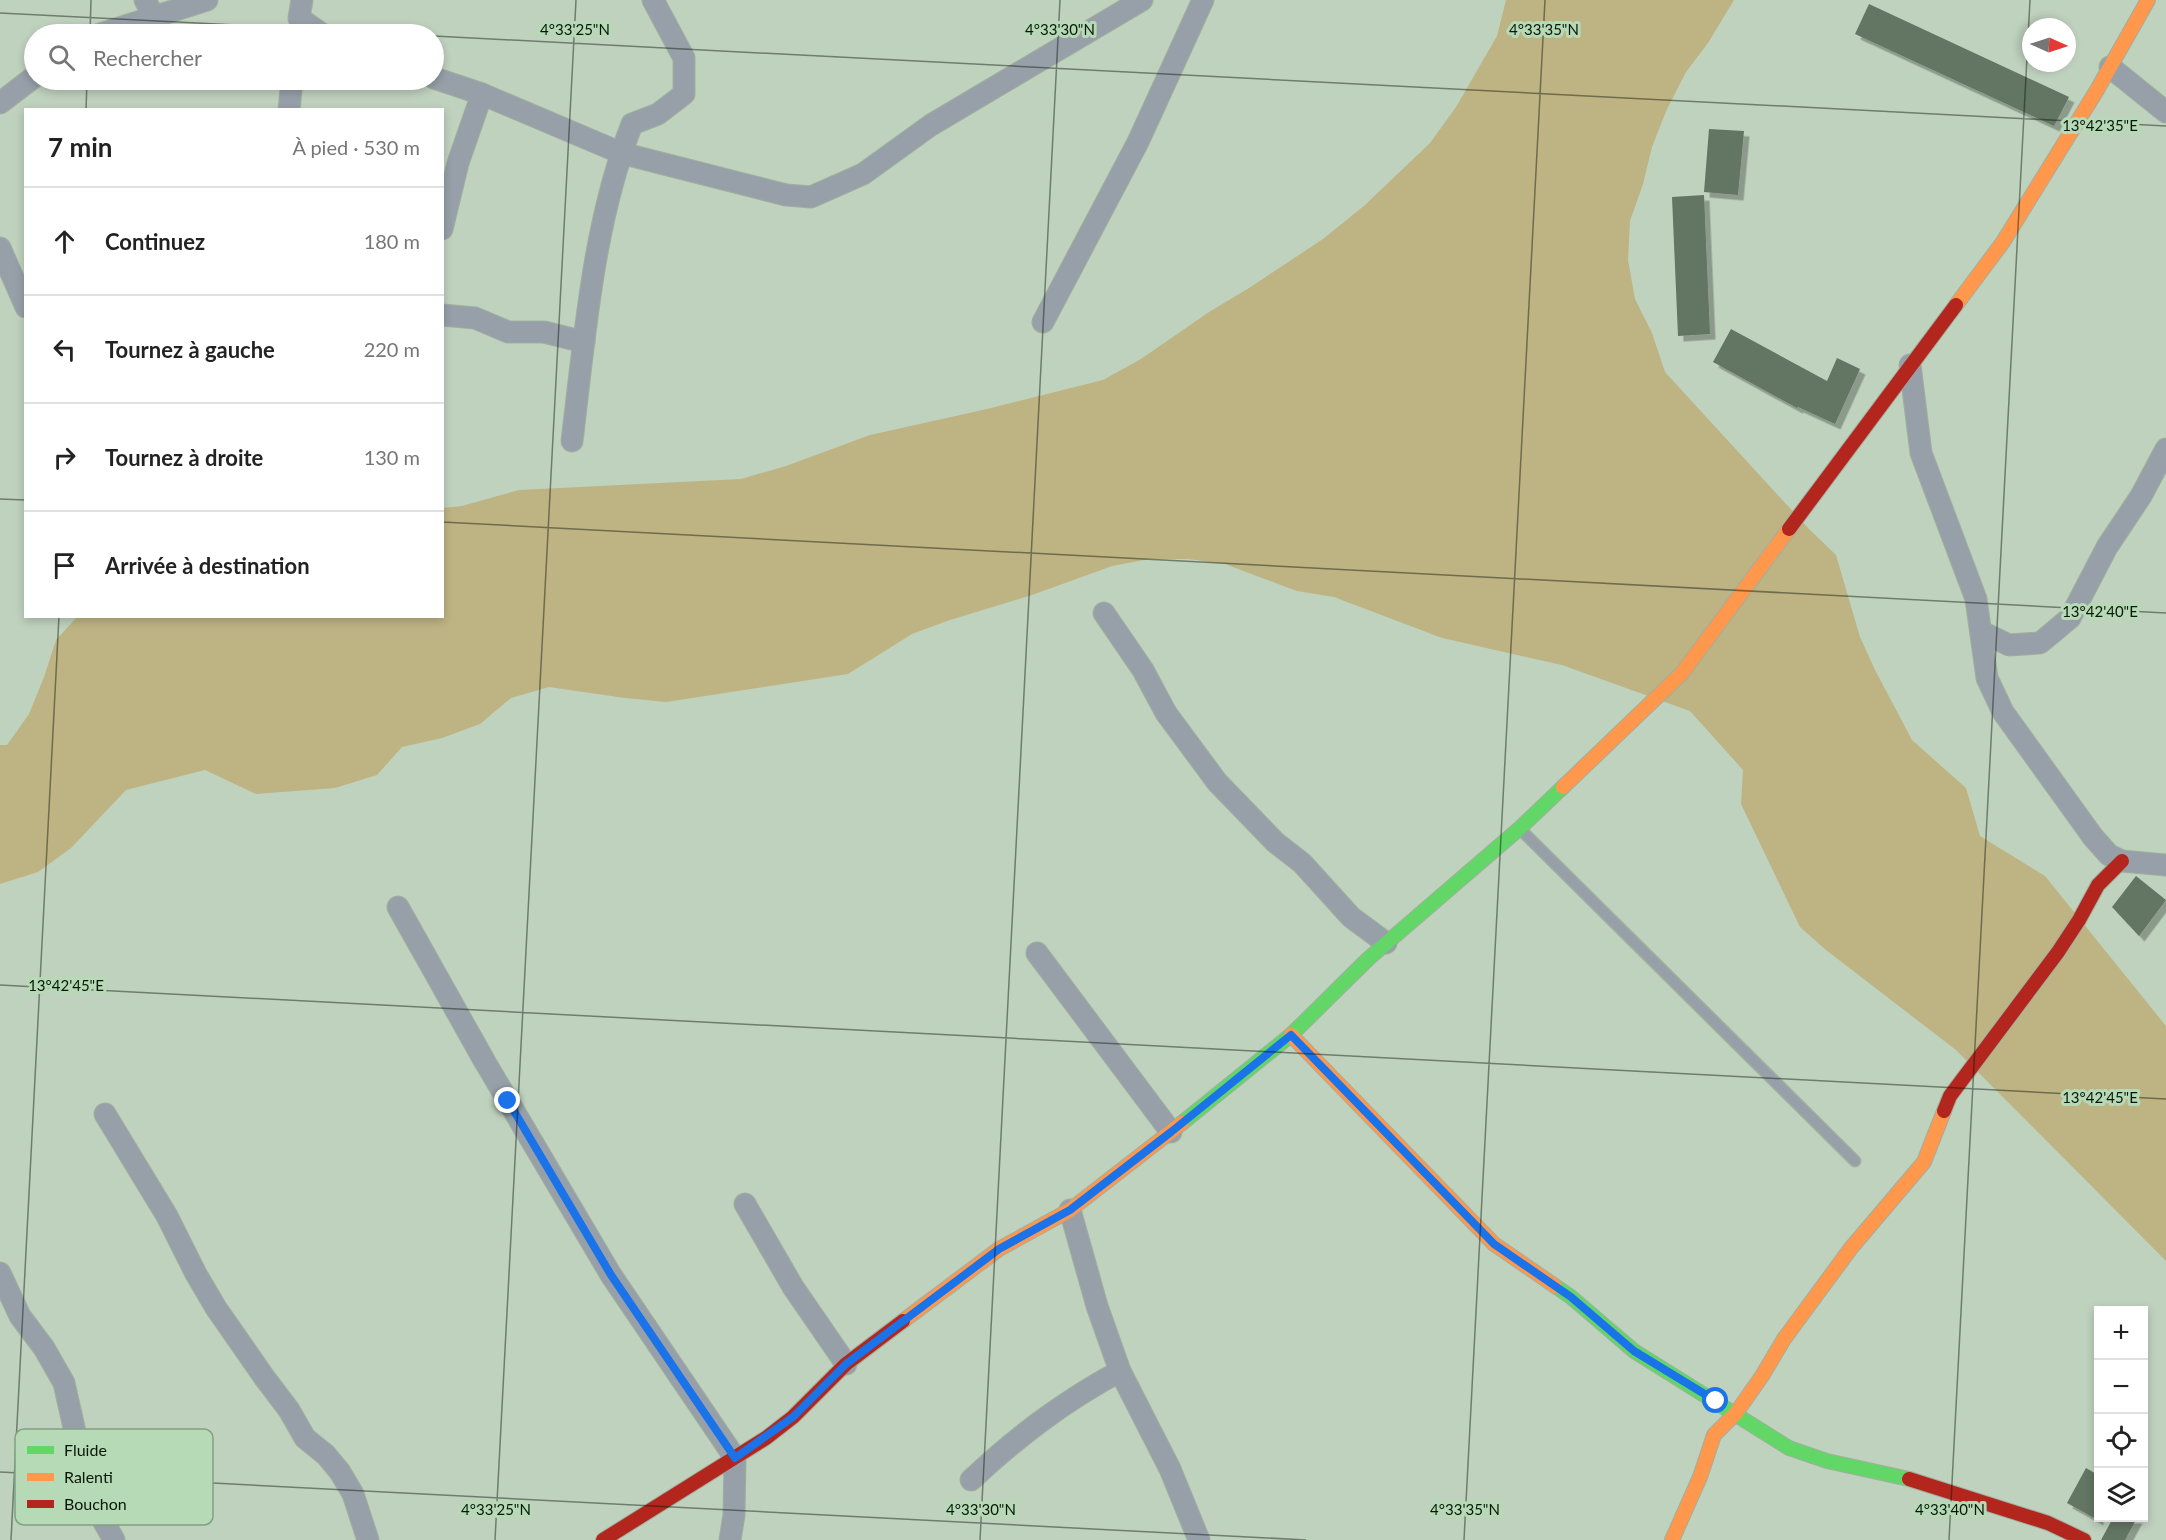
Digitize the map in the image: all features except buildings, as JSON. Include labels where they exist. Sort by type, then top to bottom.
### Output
[{"type":"street","points":[[120,24],[149,9],[207,0]]},
{"type":"street","points":[[572,441],[595,262],[621,153],[632,124],[658,114],[684,94],[684,58],[653,0]]},
{"type":"street","points":[[444,81],[482,94],[621,153],[786,195],[811,197],[863,174],[931,124],[1142,0]]},
{"type":"street","points":[[1043,322],[1138,142],[1203,0]]},
{"type":"street","points":[[603,1540],[735,1458],[793,1417],[846,1364],[999,1249],[1070,1210],[1171,1132],[1291,1035],[1386,944],[1520,828],[1682,673],[2002,242],[2110,67],[2148,0]]},
{"type":"street","points":[[2110,67],[2166,112]]},
{"type":"street","points":[[0,104],[24,85]]},
{"type":"street","points":[[289,108],[291,90]]},
{"type":"street","points":[[444,221],[458,163],[482,94]]},
{"type":"street","points":[[0,248],[24,302]]},
{"type":"street","points":[[444,315],[475,318],[508,332],[544,332],[584,342]]},
{"type":"street","points":[[1910,365],[1921,453],[1976,599],[1987,678],[2003,712],[2093,837],[2109,855],[2122,861],[2166,865]]},
{"type":"street","points":[[1982,632],[2009,645],[2040,643],[2070,618],[2107,547],[2141,496],[2166,449]]},
{"type":"street","points":[[1104,613],[1143,670],[1166,713],[1217,782],[1275,842],[1302,863],[1351,917],[1386,944]]},
{"type":"street","points":[[1672,1540],[1700,1477],[1714,1435],[1736,1413],[1784,1339],[1851,1248],[1924,1162],[1950,1096],[2058,952],[2098,885],[2122,861]]},
{"type":"street","points":[[398,907],[485,1062],[611,1275],[735,1458],[734,1515],[730,1540]]},
{"type":"street","points":[[1037,953],[1171,1132]]},
{"type":"street","points":[[1291,1035],[1494,1244],[1571,1297],[1634,1351],[1789,1448],[1827,1461],[1926,1483],[2048,1523],[2084,1540]]},
{"type":"street","points":[[105,1114],[167,1216],[216,1308],[289,1410],[305,1438],[326,1455],[340,1472],[353,1494],[368,1540]]},
{"type":"street","points":[[745,1204],[793,1287],[846,1364]]},
{"type":"street","points":[[1070,1210],[1096,1306],[1120,1371],[1170,1469],[1199,1540]]},
{"type":"street","points":[[0,1273],[20,1316],[44,1348],[64,1383],[74,1429]]},
{"type":"street","points":[[971,1480],[1018,1438],[1079,1393],[1120,1371]]},
{"type":"street","points":[[106,1525],[114,1540]]},
{"type":"lane","points":[[1520,828],[1855,1161]]},
{"type":"shaded area","points":[[1506,0],[1734,0],[1708,43],[1686,72],[1667,109],[1652,147],[1643,184],[1630,221],[1628,260],[1635,299],[1652,333],[1665,372],[1809,529],[1836,555],[1860,637],[1875,670],[1912,740],[1966,788],[1980,836],[2045,876],[2166,1026],[2166,1261],[1956,1050],[1826,950],[1800,927],[1741,804],[1743,770],[1690,711],[1562,665],[1442,638],[1334,597],[1297,591],[1225,564],[1188,559],[1149,559],[1112,566],[912,634],[848,674],[666,702],[549,687],[511,698],[480,724],[442,738],[402,747],[377,775],[335,788],[256,794],[205,770],[126,790],[71,848],[38,872],[0,884],[0,745],[7,745],[29,714],[56,640],[76,618],[444,618],[444,508],[462,506],[519,490],[741,479],[786,466],[870,435],[1103,380],[1141,359],[1209,312],[1323,239],[1365,205],[1430,143],[1456,107],[1497,36]]},
{"type":"traffic: fast","points":[[1182,1123],[1291,1035],[1368,959],[1520,828],[1563,787]]},
{"type":"traffic: fast","points":[[1555,1286],[1634,1351],[1789,1448],[1827,1461],[1909,1479]]},
{"type":"traffic: slow","points":[[1956,305],[2003,242],[2097,90],[2148,0]]},
{"type":"traffic: slow","points":[[1563,787],[1682,673],[1789,529]]},
{"type":"traffic: slow","points":[[1291,1035],[1494,1244],[1555,1286]]},
{"type":"traffic: slow","points":[[1672,1540],[1700,1477],[1714,1435],[1736,1413],[1784,1339],[1851,1248],[1924,1162],[1944,1111]]},
{"type":"traffic: slow","points":[[903,1321],[999,1249],[1070,1210],[1182,1123]]},
{"type":"traffic: jam","points":[[1789,529],[1956,305]]},
{"type":"traffic: jam","points":[[1944,1111],[1950,1096],[2058,952],[2098,885],[2122,861]]},
{"type":"traffic: jam","points":[[603,1540],[766,1438],[793,1417],[846,1364],[903,1321]]},
{"type":"traffic: jam","points":[[1909,1479],[2048,1523],[2084,1540]]},
{"type":"route","points":[[508,1101],[611,1275],[735,1458],[793,1417],[846,1364],[999,1249],[1070,1210],[1291,1035],[1494,1244],[1571,1297],[1634,1351],[1716,1401]]}]
